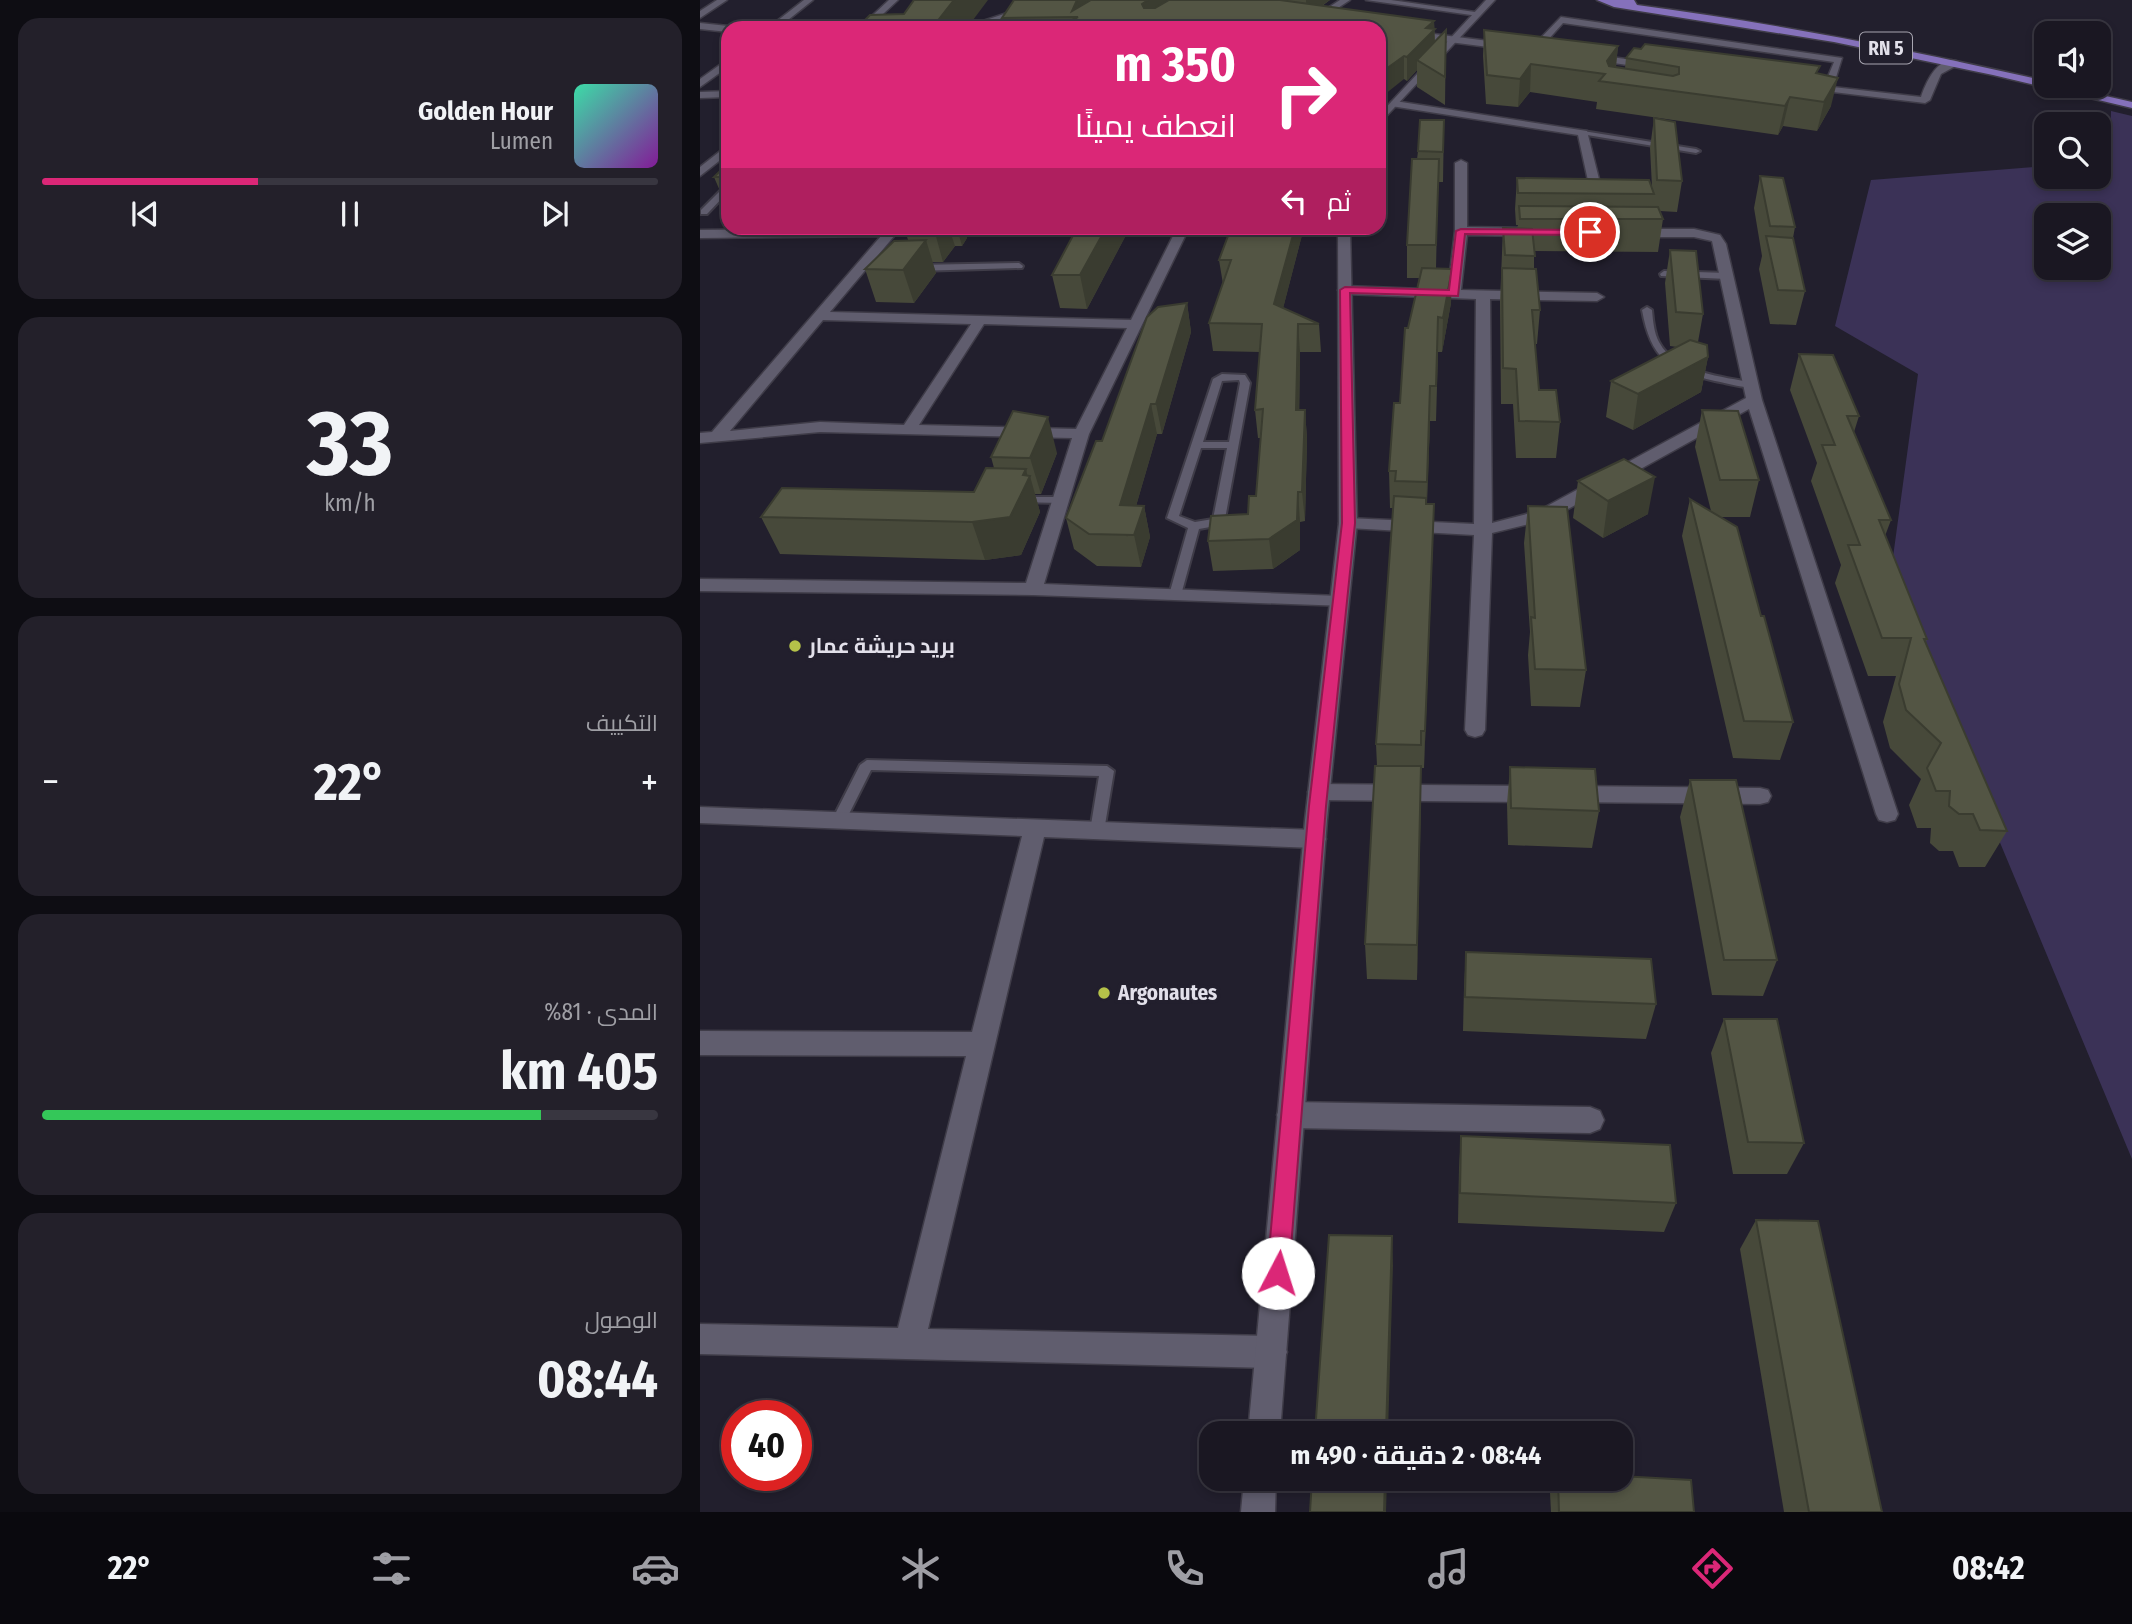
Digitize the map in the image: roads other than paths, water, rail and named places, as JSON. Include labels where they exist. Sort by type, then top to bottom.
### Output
[{"type":"main road","points":[[1600,1],[1620,5],[1638,0]]},
{"type":"main road","name":"RN 5","points":[[1646,0],[2034,81]]},
{"type":"main road","points":[[1654,0],[1669,5]]},
{"type":"main road","name":"RN 5","points":[[1620,5],[1726,18]]},
{"type":"main road","points":[[2102,98],[2132,105]]},
{"type":"street","points":[[700,15],[723,0]]},
{"type":"street","points":[[781,21],[809,0]]},
{"type":"street","points":[[871,21],[894,0]]},
{"type":"street","points":[[994,21],[1044,5],[1051,0]]},
{"type":"street","points":[[1300,20],[1311,21],[1346,0]]},
{"type":"street","points":[[1370,0],[1478,13]]},
{"type":"street","points":[[1386,114],[1491,0]]},
{"type":"street","points":[[980,21],[985,12]]},
{"type":"street","points":[[1534,50],[1560,20],[1839,60],[1827,89]]},
{"type":"street","points":[[700,26],[721,28]]},
{"type":"street","points":[[1386,31],[1546,51]]},
{"type":"street","points":[[1583,56],[1672,68]]},
{"type":"street","points":[[1625,72],[1632,63]]},
{"type":"street","points":[[1806,86],[1925,100],[1934,73],[1941,67],[1956,63]]},
{"type":"street","points":[[700,84],[721,68]]},
{"type":"street","points":[[700,95],[721,94]]},
{"type":"street","points":[[1395,104],[1583,133],[1598,199]]},
{"type":"street","points":[[700,173],[721,154]]},
{"type":"street","points":[[1454,293],[1461,231],[1461,163]]},
{"type":"street","points":[[1461,231],[1543,232]]},
{"type":"street","points":[[1625,233],[1708,235],[1716,238],[1720,244],[1752,393],[1887,814]]},
{"type":"street","points":[[700,234],[721,234]]},
{"type":"street","points":[[708,437],[867,269],[895,235]]},
{"type":"street","points":[[1033,589],[1081,434],[1180,235]]},
{"type":"street","points":[[1265,1421],[1319,792],[1348,523],[1345,235]]},
{"type":"street","points":[[1345,290],[1597,297]]},
{"type":"street","points":[[1475,730],[1483,530],[1483,295]]},
{"type":"street","points":[[820,316],[1135,324]]},
{"type":"street","points":[[908,429],[980,320]]},
{"type":"street","points":[[1348,523],[1483,530],[1544,515],[1752,393]]},
{"type":"street","points":[[708,437],[820,427],[1081,434]]},
{"type":"street","points":[[700,585],[1033,589],[1339,602]]},
{"type":"street","points":[[1319,792],[1760,796]]},
{"type":"street","points":[[700,815],[1315,839]]},
{"type":"street","points":[[909,1344],[1035,828]]},
{"type":"street","points":[[700,1043],[982,1044]]},
{"type":"street","points":[[1292,1115],[1590,1120]]},
{"type":"street","points":[[700,1339],[1271,1352]]},
{"type":"street","points":[[1258,1512],[1260,1491]]},
{"type":"lane","points":[[1583,133],[1696,151]]},
{"type":"lane","points":[[704,212],[721,195]]},
{"type":"lane","points":[[913,268],[1019,266]]},
{"type":"lane","points":[[1664,274],[1727,276]]},
{"type":"lane","points":[[1647,310],[1655,343],[1672,362],[1752,393]]},
{"type":"lane","points":[[1242,377],[1245,383],[1219,519],[1217,523],[1194,527],[1172,518],[1196,445],[1218,379],[1242,377]]},
{"type":"lane","points":[[1196,445],[1233,445]]},
{"type":"lane","points":[[1005,500],[1060,500]]},
{"type":"lane","points":[[1175,595],[1194,527]]},
{"type":"lane","points":[[839,820],[867,765],[1107,771],[1097,831]]},
{"type":"place","name":"بريد حريشة عمار","points":[[795,646]]},
{"type":"place","name":"Argonautes","points":[[1104,993]]}]
